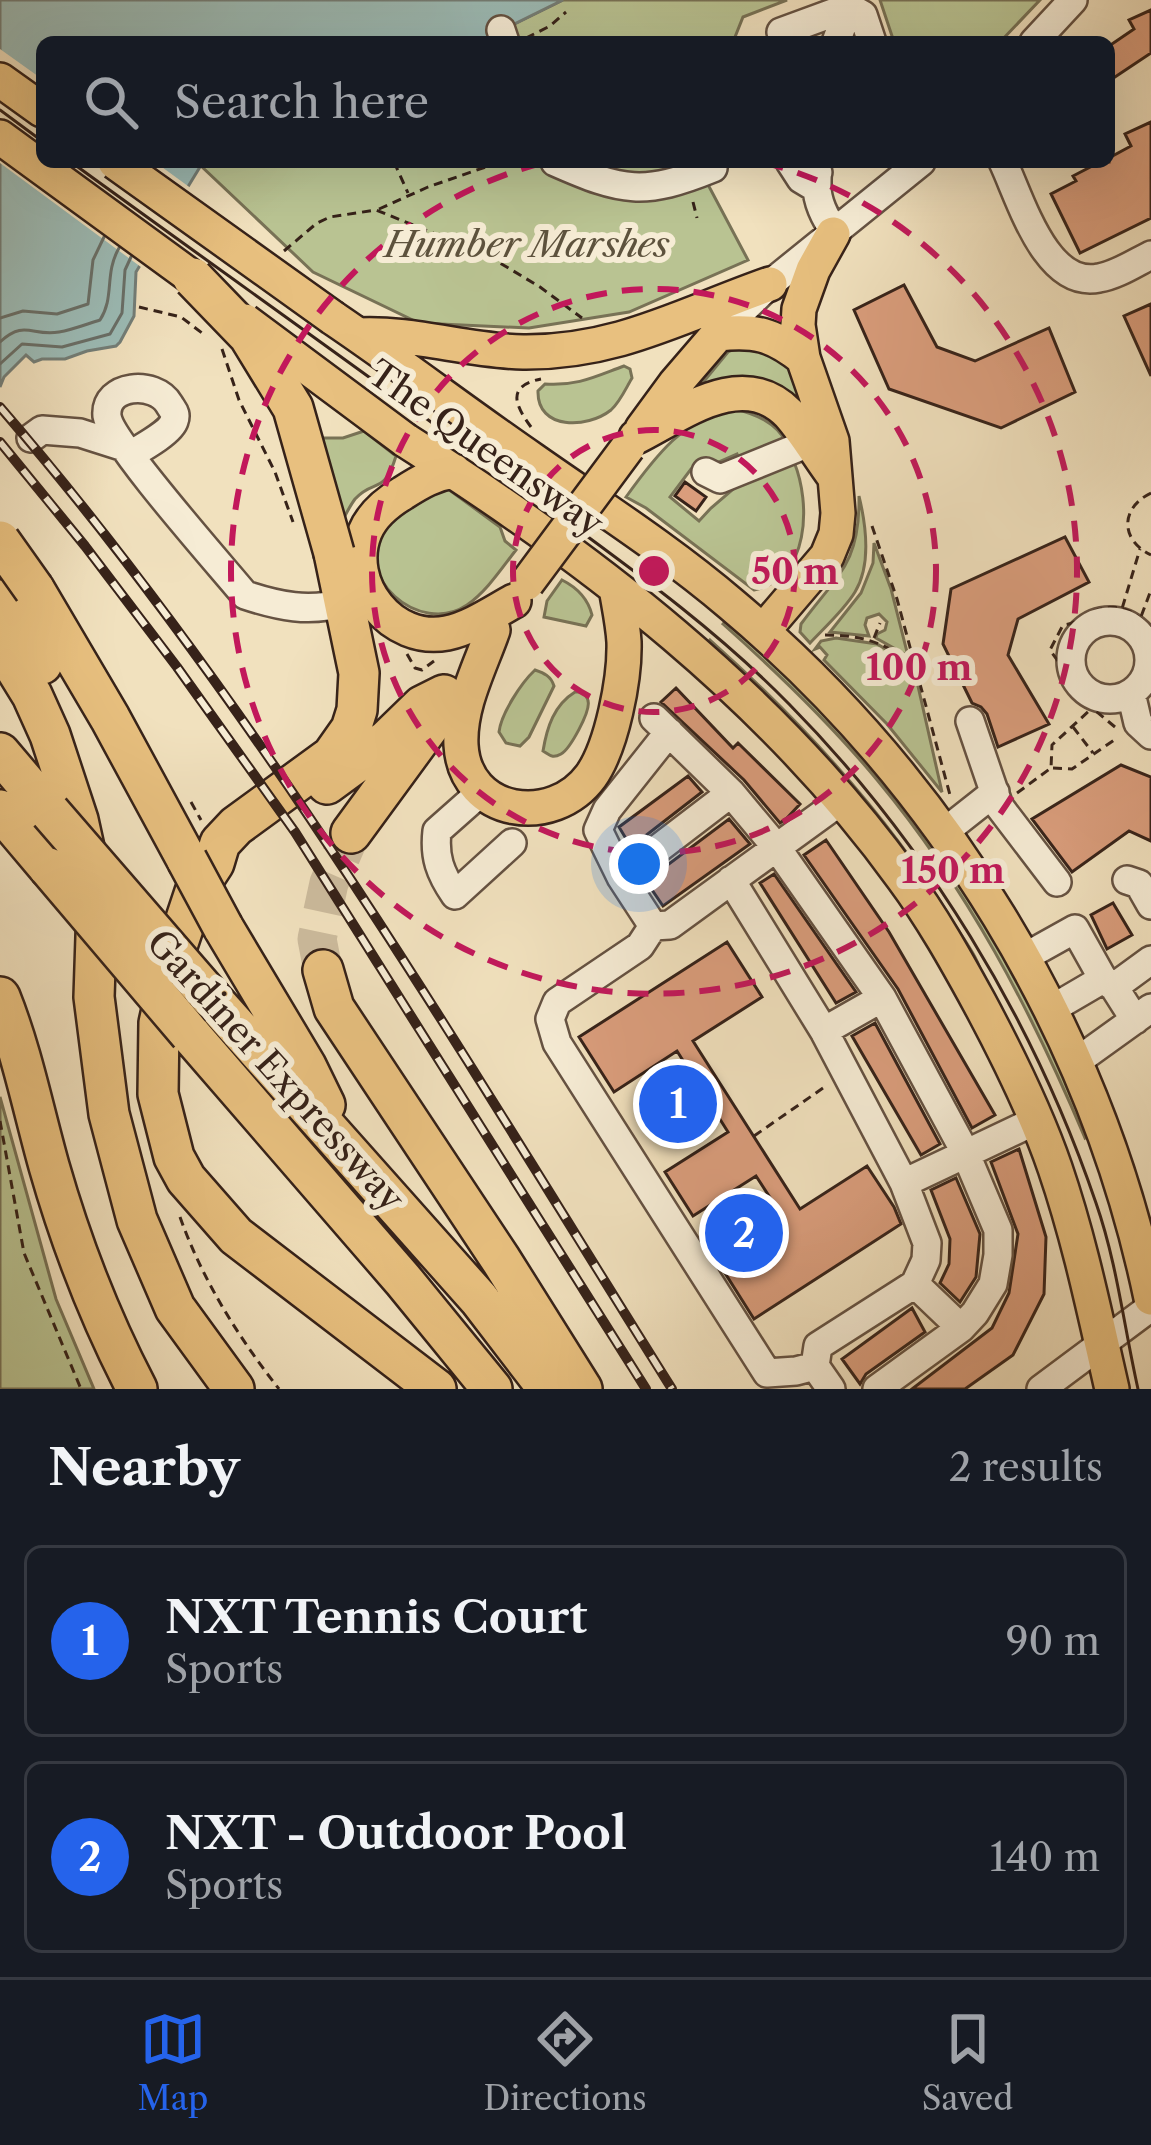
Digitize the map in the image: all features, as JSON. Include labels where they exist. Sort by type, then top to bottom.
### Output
[{"type":"highway","points":[[193,278],[249,336],[293,408],[334,553],[359,673],[351,729],[332,756],[236,826],[200,861],[159,1023],[158,1094],[174,1157],[186,1179],[236,1236],[436,1389]]},
{"type":"highway","points":[[0,542],[17,594],[110,718],[200,861],[223,926],[306,1066],[345,1148]]},
{"type":"highway","points":[[17,594],[13,647],[50,735],[78,820],[97,907],[94,997],[109,1114],[137,1220],[175,1308],[234,1389]]},
{"type":"highway","points":[[200,861],[269,827],[387,740],[422,706],[440,677]]},
{"type":"highway","points":[[351,832],[434,721],[440,677]]},
{"type":"highway","name":"Gardiner Expressway","points":[[0,753],[478,1298],[548,1389]]},
{"type":"highway","name":"Gardiner Expressway","points":[[0,810],[492,1389]]},
{"type":"highway","points":[[323,970],[334,1008],[582,1389]]},
{"type":"highway","points":[[0,998],[83,1270],[137,1389]]},
{"type":"main road","points":[[0,80],[36,106]]},
{"type":"main road","name":"The Queensway","points":[[0,137],[36,163]]},
{"type":"main road","name":"The Queensway","points":[[42,168],[193,278],[285,353],[528,521],[616,588],[740,693],[842,800],[905,880],[1005,1049],[1037,1120],[1079,1242],[1112,1389]]},
{"type":"main road","name":"The Queensway","points":[[123,168],[672,556],[763,632],[948,821],[958,852],[1023,958],[1076,1062],[1116,1163],[1151,1298]]},
{"type":"main road","points":[[763,632],[827,556],[838,523],[832,440],[803,358],[798,325],[813,270],[834,234]]},
{"type":"main road","points":[[358,334],[388,333],[493,351],[530,352],[622,339],[770,284]]},
{"type":"main road","points":[[440,677],[493,630],[675,384],[718,334],[760,333],[803,358]]},
{"type":"main road","points":[[632,442],[705,400],[735,393],[767,398],[796,424],[834,476]]},
{"type":"main road","points":[[454,471],[425,479],[373,519],[361,550],[367,591],[393,622],[425,633],[448,633],[521,592]]},
{"type":"main road","points":[[493,630],[462,716],[464,764],[481,792],[514,809],[557,802],[576,791],[595,770],[614,715],[623,665],[616,588]]},
{"type":"street","points":[[1040,36],[1073,0]]},
{"type":"street","points":[[783,36],[849,7]]},
{"type":"street","points":[[838,36],[849,7]]},
{"type":"street","points":[[849,7],[863,15],[870,36]]},
{"type":"street","points":[[571,168],[636,188],[672,184],[713,168]]},
{"type":"street","points":[[718,334],[770,284],[912,168]]},
{"type":"street","points":[[1007,168],[1045,251],[1066,274],[1097,279],[1151,254]]},
{"type":"street","points":[[816,175],[834,234]]},
{"type":"street","points":[[32,438],[42,430],[80,433],[127,451],[244,595],[307,608],[344,602]]},
{"type":"street","points":[[706,472],[720,479],[808,443]]},
{"type":"street","points":[[1134,622],[1149,663],[1140,685],[1131,693],[1119,698],[1094,696],[1084,689],[1072,667],[1072,655],[1083,632],[1093,625],[1134,622]]},
{"type":"street","points":[[1131,693],[1138,723],[1151,735]]},
{"type":"street","points":[[970,721],[997,799],[1057,882]]},
{"type":"street","points":[[652,926],[598,830],[661,725],[777,848],[882,998],[965,1152],[998,1230],[998,1255],[988,1295],[961,1328],[877,1389]]},
{"type":"street","points":[[481,792],[437,831],[435,855],[455,896],[512,844]]},
{"type":"street","points":[[621,877],[731,794]]},
{"type":"street","points":[[948,821],[997,799]]},
{"type":"street","points":[[652,926],[670,925],[842,800]]},
{"type":"street","points":[[652,926],[640,946],[557,1002],[550,1018],[557,1043],[766,1373],[796,1371],[822,1377],[818,1346],[915,1284],[926,1260],[927,1244],[904,1183],[847,1071],[731,880]]},
{"type":"street","points":[[1126,880],[1139,884],[1151,905]]},
{"type":"street","points":[[1023,958],[1075,929],[1108,983],[1143,1014],[1076,1062]]},
{"type":"street","points":[[1051,1010],[1151,960]]},
{"type":"street","points":[[824,1031],[882,998]]},
{"type":"street","points":[[904,1183],[1037,1120]]},
{"type":"street","points":[[915,1284],[961,1328]]},
{"type":"street","points":[[1041,1389],[1151,1307]]},
{"type":"path","points":[[515,36],[550,26],[566,12]]},
{"type":"path","points":[[397,168],[408,195]]},
{"type":"path","points":[[376,210],[483,168]]},
{"type":"path","points":[[485,254],[540,287],[593,328]]},
{"type":"path","points":[[139,308],[181,317],[208,338]]},
{"type":"path","points":[[531,433],[517,406],[517,395],[525,383],[544,378]]},
{"type":"path","points":[[1151,493],[1139,499],[1128,517],[1130,537],[1151,555]]},
{"type":"path","points":[[872,526],[897,598],[948,821]]},
{"type":"path","points":[[1134,622],[1140,549]]},
{"type":"path","points":[[1134,622],[1151,590]]},
{"type":"path","points":[[997,799],[1051,768],[1072,769],[1124,734],[1069,689],[1051,650],[1063,626],[1098,610],[1134,622]]},
{"type":"path","points":[[874,640],[880,623]]},
{"type":"path","points":[[825,635],[874,640],[914,666]]},
{"type":"path","points":[[395,651],[407,655],[415,668],[440,677]]},
{"type":"path","points":[[1051,768],[1052,745],[1091,709]]},
{"type":"path","points":[[1072,726],[1094,754]]},
{"type":"path","points":[[754,1136],[847,1071]]},
{"type":"path","points":[[0,1121],[24,1253],[81,1389]]},
{"type":"green space","points":[[563,0],[787,0],[743,17],[735,36],[490,36]]},
{"type":"green space","points":[[880,0],[1040,0],[1006,36],[892,36]]},
{"type":"green space","name":"Humber Marshes","points":[[203,168],[699,168],[748,260],[629,312],[529,328],[419,323],[313,272]]},
{"type":"green space","points":[[746,344],[791,360],[816,425],[700,386],[728,352]]},
{"type":"green space","points":[[624,366],[632,378],[614,407],[601,416],[565,422],[554,419],[540,404],[538,391],[545,384],[577,382]]},
{"type":"green space","points":[[735,409],[764,420],[786,442],[740,462],[737,454],[719,462],[720,470],[691,469],[670,497],[699,521],[746,478],[794,462],[804,518],[796,555],[772,583],[754,590],[626,497],[672,441],[701,420]]},
{"type":"green space","points":[[364,431],[396,456],[383,482],[355,499],[339,527],[316,438],[343,438]]},
{"type":"green space","points":[[438,489],[448,489],[500,527],[505,541],[516,550],[467,605],[448,613],[411,607],[395,596],[376,564],[377,545],[386,526]]},
{"type":"green space","points":[[859,496],[866,544],[860,581],[810,643],[800,632],[801,624],[851,553]]},
{"type":"green space","points":[[874,543],[908,656],[876,638],[887,622],[879,614],[867,618],[869,636],[830,632],[861,593],[873,563]]},
{"type":"green space","points":[[562,580],[588,604],[592,615],[586,626],[544,617],[547,601]]},
{"type":"green space","points":[[729,617],[833,717],[925,829],[1008,956],[1092,1134],[1085,1138],[1019,997],[940,864],[842,739],[723,624]]},
{"type":"green space","points":[[836,638],[877,644],[915,673],[942,792],[887,724],[824,660],[827,655],[820,647],[815,649],[821,641]]},
{"type":"green space","points":[[710,640],[811,737],[901,844],[967,943],[983,980],[703,648]]},
{"type":"green space","points":[[535,670],[547,675],[554,686],[529,737],[520,746],[506,743],[499,732],[504,717]]},
{"type":"green space","points":[[575,692],[587,698],[586,713],[565,751],[551,756],[543,751],[549,725]]},
{"type":"green space","points":[[673,1067],[709,1124],[683,1140],[647,1084]]},
{"type":"green space","points":[[0,1097],[56,1299],[94,1389],[0,1389]]},
{"type":"water","points":[[0,0],[563,0],[490,36],[36,36],[36,168],[199,168],[136,272],[134,316],[120,342],[65,359],[34,362],[26,355],[0,387]]},
{"type":"water","points":[[770,1200],[782,1219],[738,1246],[715,1209],[727,1202],[739,1220]]},
{"type":"pier","points":[[0,49],[36,75],[36,168],[163,168],[192,189],[145,270],[0,163]]},
{"type":"building","points":[[1151,10],[1151,53],[1115,77],[1115,42],[1134,29],[1129,20]]},
{"type":"building","points":[[1151,122],[1151,218],[1080,253],[1051,194],[1088,168],[1115,168],[1115,155],[1131,146],[1125,134]]},
{"type":"building","points":[[904,285],[937,347],[975,361],[1049,328],[1075,392],[1001,428],[889,389],[854,310]]},
{"type":"building","points":[[1151,304],[1151,376],[1124,316]]},
{"type":"building","points":[[685,482],[706,497],[696,511],[675,496]]},
{"type":"building","points":[[1065,537],[1089,582],[1018,619],[1008,655],[1049,724],[998,747],[987,714],[972,703],[943,644],[951,589]]},
{"type":"building","points":[[676,688],[733,748],[738,743],[800,804],[787,818],[780,823],[744,780],[661,702]]},
{"type":"building","points":[[1121,765],[1151,777],[1151,841],[1129,831],[1072,872],[1032,819]]},
{"type":"building","points":[[688,776],[702,792],[631,847],[619,827]]},
{"type":"building","points":[[729,819],[750,844],[663,906],[646,881]]},
{"type":"building","points":[[826,840],[889,932],[995,1115],[972,1128],[898,989],[804,855]]},
{"type":"building","points":[[774,874],[856,992],[836,1003],[760,883]]},
{"type":"building","points":[[1113,903],[1132,935],[1107,949],[1091,915]]},
{"type":"building","points":[[727,942],[762,997],[693,1041],[800,1209],[867,1166],[901,1224],[754,1319],[718,1262],[784,1219],[756,1176],[693,1216],[665,1172],[728,1132],[677,1051],[614,1092],[579,1037]]},
{"type":"building","points":[[875,1023],[940,1144],[921,1155],[852,1036]]},
{"type":"building","points":[[1019,1149],[1046,1237],[1044,1294],[1013,1355],[965,1389],[912,1389],[992,1328],[1009,1293],[1018,1234],[991,1162]]},
{"type":"building","points":[[956,1178],[980,1234],[976,1277],[960,1302],[940,1283],[949,1264],[950,1239],[931,1190]]},
{"type":"building","points":[[912,1308],[925,1332],[866,1374],[860,1384],[842,1359]]},
{"type":"tunnel","points":[[323,970],[317,939],[329,883],[351,833]]},
{"type":"tram line","points":[[0,110],[36,137]]},
{"type":"tram line","points":[[79,168],[659,590],[758,674],[839,758],[930,874],[1007,1000],[1041,1067],[1103,1226],[1138,1389]]},
{"type":"railway","points":[[0,407],[95,522],[271,761],[435,1010],[672,1389]]},
{"type":"railway","points":[[0,442],[177,667],[295,832],[646,1389]]},
{"type":"place","name":"NXT Tennis Court","points":[[678,1104]]},
{"type":"place","name":"NXT - Outdoor Pool","points":[[744,1233]]}]
